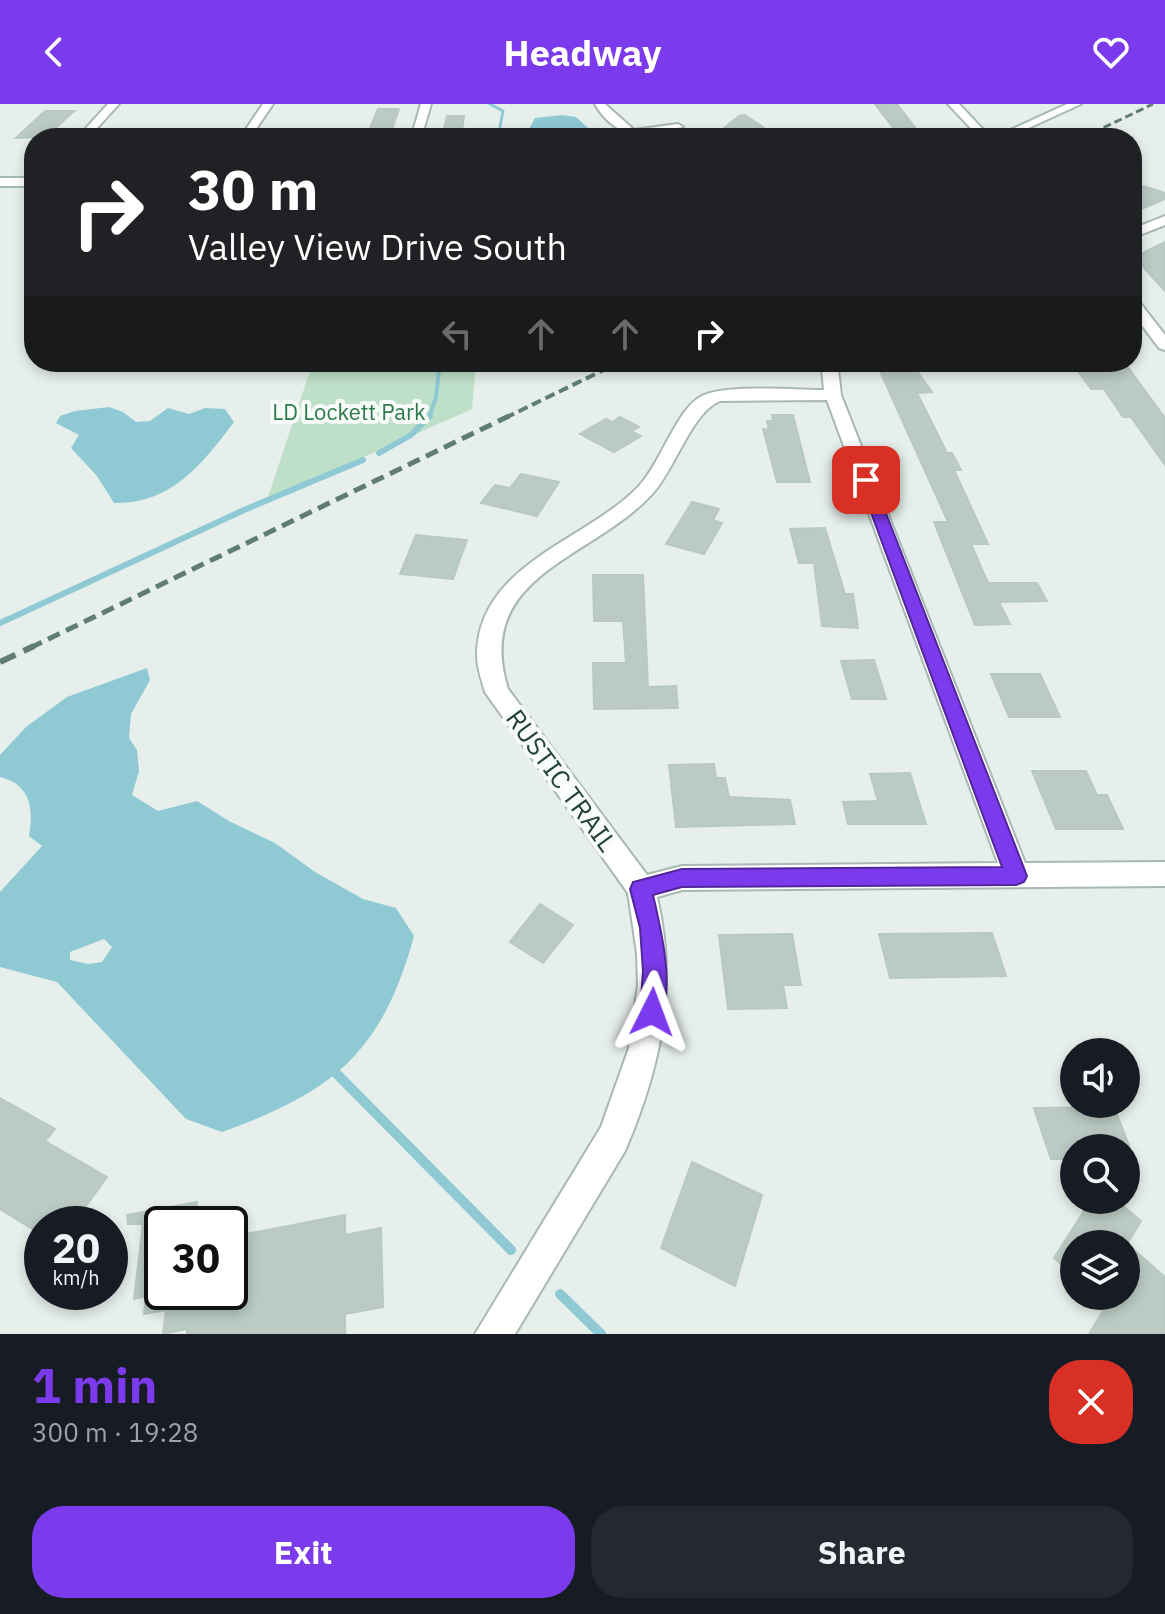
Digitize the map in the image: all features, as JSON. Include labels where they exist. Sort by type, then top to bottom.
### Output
[{"type":"street","points":[[91,128],[114,104]]},
{"type":"street","points":[[252,128],[268,104]]},
{"type":"street","points":[[419,128],[426,104]]},
{"type":"street","points":[[600,104],[626,128]]},
{"type":"street","points":[[953,104],[976,128]]},
{"type":"street","points":[[1021,128],[1076,104]]},
{"type":"street","points":[[673,128],[678,127]]},
{"type":"street","points":[[0,182],[24,182]]},
{"type":"street","points":[[1142,230],[1165,220]]},
{"type":"street","points":[[1142,315],[1165,345]]},
{"type":"street","points":[[830,372],[833,395],[1016,876]]},
{"type":"street","name":"RUSTIC TRAIL","points":[[494,1334],[613,1139],[631,1100],[648,1034],[654,971],[650,928],[641,889],[497,692],[488,659],[491,627],[505,598],[533,572],[643,493],[695,411],[705,401],[718,396],[833,395]]},
{"type":"street","points":[[641,889],[682,878],[1165,874]]},
{"type":"green space","name":"LD Lockett Park","points":[[310,372],[475,372],[472,409],[267,500]]},
{"type":"water","points":[[576,117],[588,128],[530,128],[535,118]]},
{"type":"water","points":[[109,407],[123,412],[136,422],[150,421],[168,408],[189,414],[205,408],[225,409],[234,422],[210,453],[184,479],[153,497],[114,503],[97,476],[71,448],[79,435],[56,423],[60,416],[75,411]]},
{"type":"water","points":[[147,668],[150,680],[131,714],[129,738],[137,750],[139,771],[132,795],[158,811],[197,801],[229,821],[275,843],[315,872],[363,899],[396,908],[414,936],[386,1010],[368,1039],[348,1063],[294,1101],[222,1132],[186,1119],[57,982],[0,967],[0,892],[42,846],[29,836],[30,807],[24,791],[10,780],[0,777],[0,755],[26,727],[67,697]],"holes":[[[104,939],[112,947],[102,962],[88,964],[70,960],[70,952]]]},
{"type":"building","points":[[875,104],[897,104],[915,128],[893,128]]},
{"type":"building","points":[[378,109],[399,109],[392,128],[370,128]]},
{"type":"building","points":[[45,111],[74,111],[56,128],[27,128]]},
{"type":"building","points":[[745,115],[763,127],[724,128]]},
{"type":"building","points":[[447,116],[464,116],[462,128],[444,128]]},
{"type":"building","points":[[1142,186],[1165,193],[1165,199],[1142,209]]},
{"type":"building","points":[[1165,242],[1165,291],[1142,266],[1142,253]]},
{"type":"building","points":[[880,372],[918,372],[932,392],[917,393],[947,453],[952,453],[961,470],[954,470],[988,544],[971,544],[988,583],[1037,583],[1047,601],[999,602],[1010,624],[975,625],[934,522],[948,522]]},
{"type":"building","points":[[1079,372],[1131,372],[1165,418],[1165,465],[1131,417],[1123,417],[1104,389],[1091,389]]},
{"type":"building","points":[[772,415],[793,415],[810,482],[777,482],[763,429],[769,430],[767,421],[773,421]]},
{"type":"building","points":[[620,417],[639,427],[631,431],[641,436],[614,452],[580,434],[606,419],[612,422]]},
{"type":"building","points":[[521,474],[559,482],[537,516],[481,503],[495,485],[510,488]]},
{"type":"building","points":[[692,502],[719,509],[713,520],[722,523],[704,554],[666,544]]},
{"type":"building","points":[[825,528],[845,594],[853,594],[858,628],[822,626],[814,563],[799,563],[790,529]]},
{"type":"building","points":[[416,535],[467,540],[453,579],[400,574]]},
{"type":"building","points":[[593,575],[643,575],[648,687],[676,686],[678,708],[594,709],[593,663],[626,663],[623,621],[594,621]]},
{"type":"building","points":[[874,660],[886,699],[852,699],[841,661]]},
{"type":"building","points":[[991,674],[1040,674],[1060,717],[1009,717]]},
{"type":"building","points":[[714,764],[716,778],[725,778],[729,797],[790,800],[795,824],[676,827],[669,765]]},
{"type":"building","points":[[1032,771],[1086,771],[1097,795],[1107,795],[1123,829],[1056,829]]},
{"type":"building","points":[[910,773],[926,824],[848,824],[843,802],[878,801],[870,774]]},
{"type":"building","points":[[540,904],[573,925],[543,963],[510,942]]},
{"type":"building","points":[[992,933],[1006,976],[890,978],[879,934]]},
{"type":"building","points":[[792,934],[801,985],[783,985],[787,1008],[728,1009],[719,935]]},
{"type":"building","points":[[0,1098],[55,1129],[45,1141],[107,1177],[86,1206],[24,1206],[24,1224],[0,1209]]},
{"type":"building","points":[[1034,1108],[1060,1108],[1060,1118],[1118,1118],[1125,1134],[1060,1134],[1060,1159],[1051,1159]]},
{"type":"building","points":[[692,1162],[762,1195],[735,1286],[661,1248]]},
{"type":"building","points":[[197,1202],[197,1206],[175,1206]]},
{"type":"building","points":[[144,1212],[144,1296],[134,1299],[143,1224],[128,1224],[128,1215]]},
{"type":"building","points":[[1082,1214],[1133,1214],[1141,1221],[1136,1230],[1072,1230]]},
{"type":"building","points":[[345,1215],[345,1235],[381,1228],[383,1307],[345,1314],[345,1334],[187,1334],[187,1329],[163,1334],[166,1310],[248,1310],[248,1234]]},
{"type":"building","points":[[1060,1249],[1060,1263],[1054,1258]]},
{"type":"building","points":[[1140,1255],[1165,1277],[1165,1334],[1089,1334],[1104,1310],[1140,1310]]},
{"type":"building","points":[[144,1310],[166,1310],[144,1314]]},
{"type":"waterway","points":[[490,104],[503,111],[500,128]]},
{"type":"waterway","points":[[430,416],[439,372]]},
{"type":"waterway","points":[[379,453],[411,435],[430,416]]},
{"type":"waterway","points":[[0,623],[244,510],[363,460]]},
{"type":"waterway","points":[[331,1068],[511,1250]]},
{"type":"waterway","points":[[560,1294],[601,1334]]},
{"type":"railway","points":[[1103,128],[1153,104]]},
{"type":"railway","points":[[505,418],[599,372]]},
{"type":"railway","points":[[30,648],[509,416]]},
{"type":"railway","points":[[0,662],[34,646]]},
{"type":"route","points":[[652,1012],[654,971],[650,928],[641,889],[662,881],[682,878],[1016,876],[866,480]]}]
